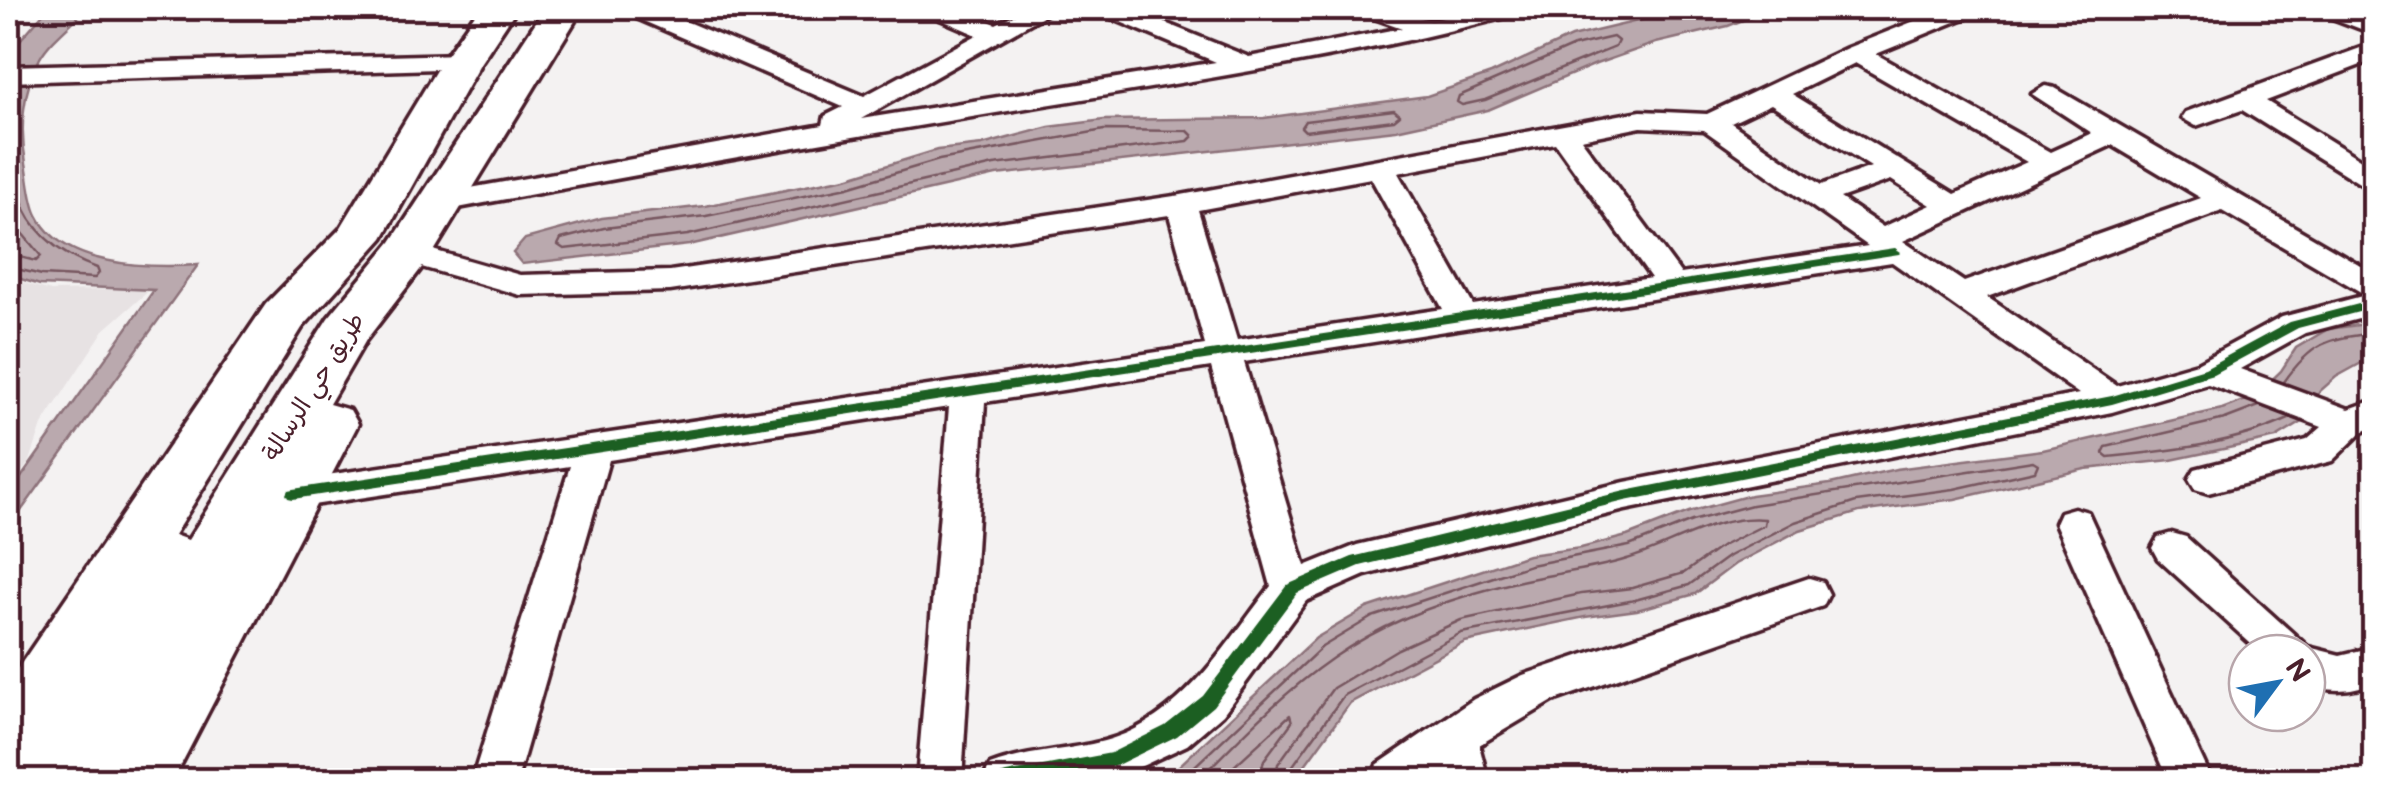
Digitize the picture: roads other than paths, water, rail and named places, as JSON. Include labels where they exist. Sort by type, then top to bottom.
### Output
[{"type":"main road","name":"طريق حي الرسالة","points":[[86,780],[230,524],[346,330],[461,62],[498,8]]},
{"type":"main road","name":"طريق حي الرسالة","points":[[8,741],[284,316],[442,202],[564,8]]},
{"type":"main road","name":"طريق حي الرسالة","points":[[37,780],[127,626],[315,326],[384,245]]},
{"type":"main road","points":[[136,780],[379,330],[384,245]]},
{"type":"street","points":[[634,8],[864,106]]},
{"type":"street","points":[[935,8],[996,34]]},
{"type":"street","points":[[814,134],[1045,8]]},
{"type":"street","points":[[1108,8],[1245,65]]},
{"type":"street","points":[[1369,8],[1432,30]]},
{"type":"street","points":[[442,202],[814,134],[1245,65],[1432,30],[1512,8]]},
{"type":"street","points":[[384,245],[520,285],[670,282],[1181,204],[1641,119],[1711,122],[1856,53],[1968,8]]},
{"type":"street","points":[[2328,8],[2374,27]]},
{"type":"street","points":[[2196,118],[2374,51]]},
{"type":"street","points":[[1856,53],[2049,162]]},
{"type":"street","points":[[8,74],[44,70],[461,62]]},
{"type":"street","points":[[1774,94],[1953,206]]},
{"type":"street","points":[[2046,94],[2374,288]]},
{"type":"street","points":[[2245,100],[2372,175]]},
{"type":"street","points":[[1711,122],[2112,400]]},
{"type":"street","points":[[1563,134],[1673,286]]},
{"type":"street","points":[[293,494],[1673,286],[1887,246],[1953,206],[2112,134]]},
{"type":"street","points":[[1381,169],[1464,318]]},
{"type":"street","points":[[1816,196],[1894,169]]},
{"type":"street","points":[[1958,296],[2223,200]]},
{"type":"street","points":[[1181,204],[1292,589]]},
{"type":"street","points":[[1006,780],[1113,760],[1171,732],[1208,701],[1292,589],[1357,561],[1625,496],[2225,378],[2294,326],[2374,304]]},
{"type":"street","points":[[2208,479],[2319,451],[2348,416],[2225,378]]},
{"type":"street","points":[[940,780],[968,391]]},
{"type":"street","points":[[495,780],[594,448]]},
{"type":"street","points":[[2074,523],[2190,780]]},
{"type":"street","points":[[2172,548],[2268,633]]},
{"type":"street","points":[[1393,780],[1489,713],[1538,688],[1809,594]]},
{"type":"street","points":[[2327,673],[2344,674],[2374,665]]},
{"type":"street","points":[[1455,737],[1466,780]]},
{"type":"water","points":[[48,8],[87,8],[44,51],[26,96],[24,150],[37,215],[66,246],[86,255],[132,264],[198,265],[8,529],[8,496],[154,290],[40,285],[8,275],[8,54]]},
{"type":"water","points":[[1692,8],[1773,8],[1728,26],[1656,43],[1596,64],[1488,110],[1396,130],[996,175],[689,245],[522,264],[513,253],[525,239],[602,218],[705,206],[846,178],[937,150],[982,145],[1049,127],[1104,120],[1264,118],[1427,96],[1491,74],[1571,37]]},
{"type":"water","points":[[2374,323],[2374,356],[2336,377],[2320,391],[2304,421],[2276,438],[2171,460],[2085,469],[1955,499],[1859,512],[1800,530],[1735,564],[1695,594],[1637,610],[1465,642],[1350,703],[1294,780],[1164,780],[1316,638],[1367,608],[1528,555],[1581,548],[1627,536],[1689,512],[1751,495],[1830,484],[1896,469],[2043,450],[2222,409],[2254,397],[2281,371],[2296,348],[2328,329]]}]
